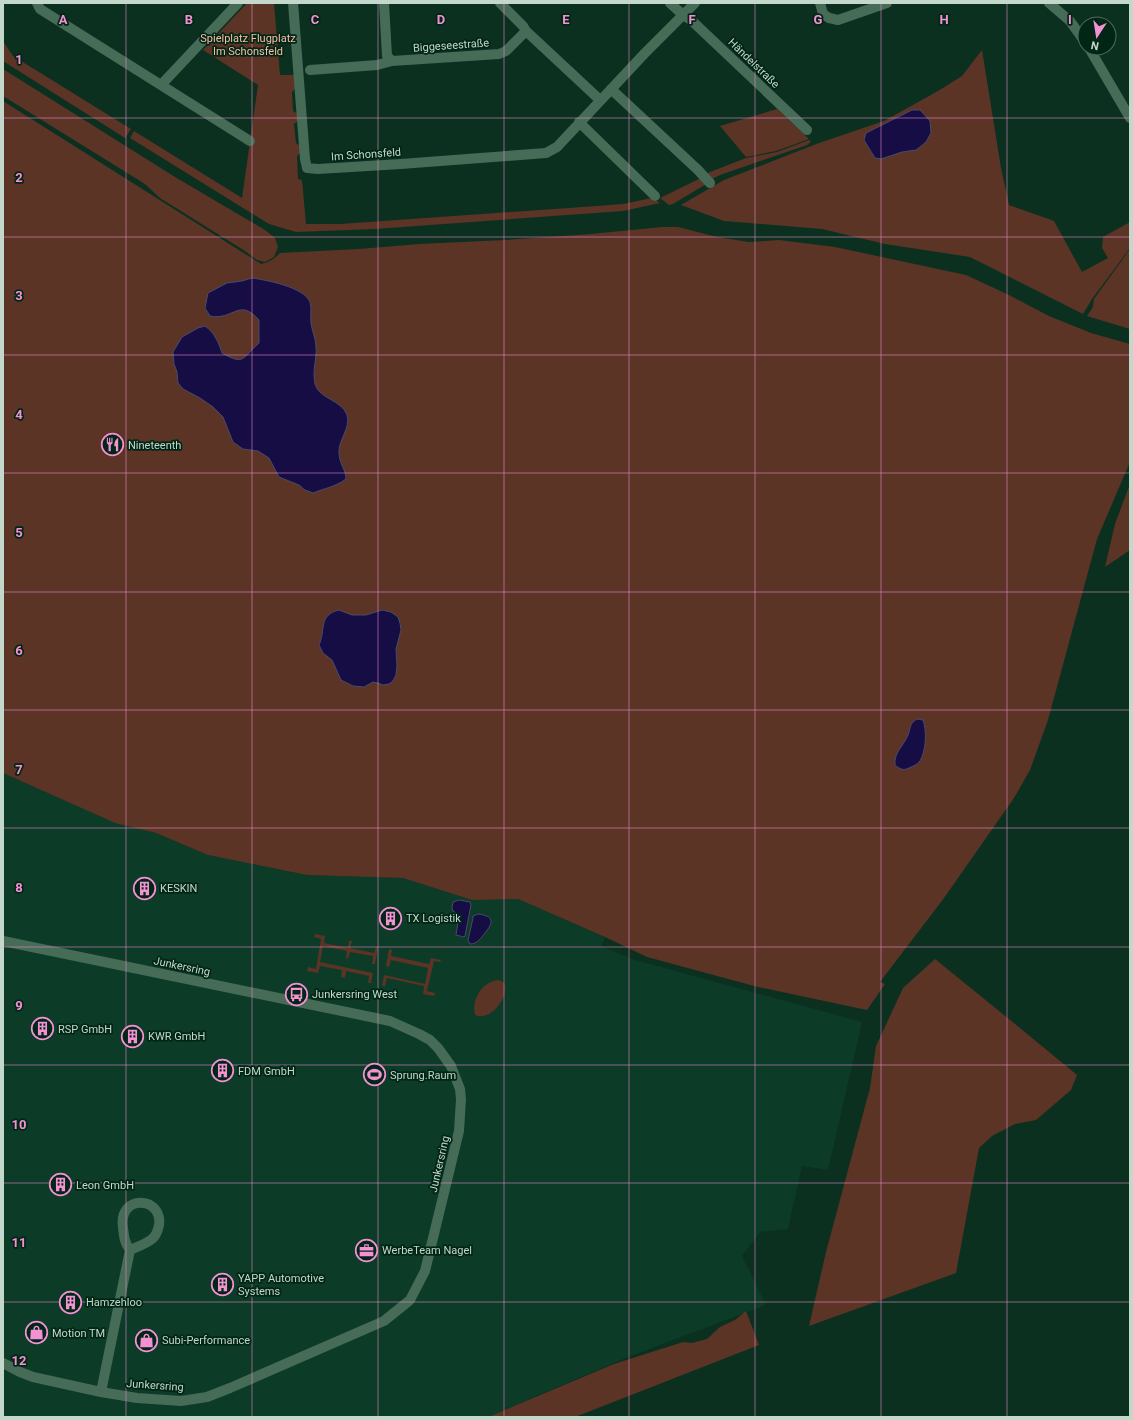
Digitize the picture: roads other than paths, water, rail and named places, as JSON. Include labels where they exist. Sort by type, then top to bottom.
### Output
[{"type":"street","points":[[37,3],[40,9],[250,140]]},
{"type":"street","points":[[161,85],[238,3]]},
{"type":"street","name":"Im Schonsfeld","points":[[293,3],[305,159],[307,168],[318,169],[546,152],[557,147],[600,100],[683,15]]},
{"type":"street","points":[[384,3],[387,56],[392,61]]},
{"type":"street","points":[[500,3],[524,26],[526,31],[600,100]]},
{"type":"street","name":"Händelstraße","points":[[670,3],[691,20],[807,130]]},
{"type":"street","points":[[683,15],[695,3]]},
{"type":"street","points":[[820,3],[823,14],[829,18],[838,20],[888,3]]},
{"type":"street","points":[[1049,3],[1070,21],[1077,31]]},
{"type":"street","name":"Biggeseestraße","points":[[310,70],[377,65],[392,61],[503,53],[526,31]]},
{"type":"street","points":[[1094,56],[1130,118]]},
{"type":"street","points":[[611,89],[710,183]]},
{"type":"street","points":[[580,122],[655,196]]},
{"type":"street","name":"Junkersring","points":[[3,941],[390,1021],[430,1040],[438,1048],[451,1066],[460,1089],[462,1110],[454,1154],[427,1264],[410,1300],[384,1321],[285,1365],[207,1397],[181,1401],[138,1398],[101,1392],[33,1377],[3,1363]]},
{"type":"street","points":[[101,1392],[130,1250],[125,1243],[122,1221],[123,1215],[127,1208],[134,1203],[144,1202],[152,1206],[160,1217],[159,1227],[157,1233],[152,1239],[130,1250]]},
{"type":"place","name":"Nineteenth","points":[[113,445]]},
{"type":"place","name":"KESKIN","points":[[144,888]]},
{"type":"place","name":"TX Logistik","points":[[391,918]]},
{"type":"place","name":"Junkersring West","points":[[296,994]]},
{"type":"place","name":"RSP GmbH","points":[[42,1029]]},
{"type":"place","name":"KWR GmbH","points":[[132,1036]]},
{"type":"place","name":"FDM GmbH","points":[[222,1071]]},
{"type":"place","name":"Sprung.Raum","points":[[374,1075]]},
{"type":"place","name":"Leon GmbH","points":[[61,1185]]},
{"type":"place","name":"WerbeTeam Nagel","points":[[366,1250]]},
{"type":"place","name":"YAPP Automotive Systems","points":[[222,1284]]},
{"type":"place","name":"Hamzehloo","points":[[71,1302]]},
{"type":"place","name":"Motion TM","points":[[37,1333]]},
{"type":"place","name":"Subi-Performance","points":[[146,1340]]},
{"type":"park label","name":"Spielplatz Flugplatz Im Schonsfeld","points":[[248,44]]}]
